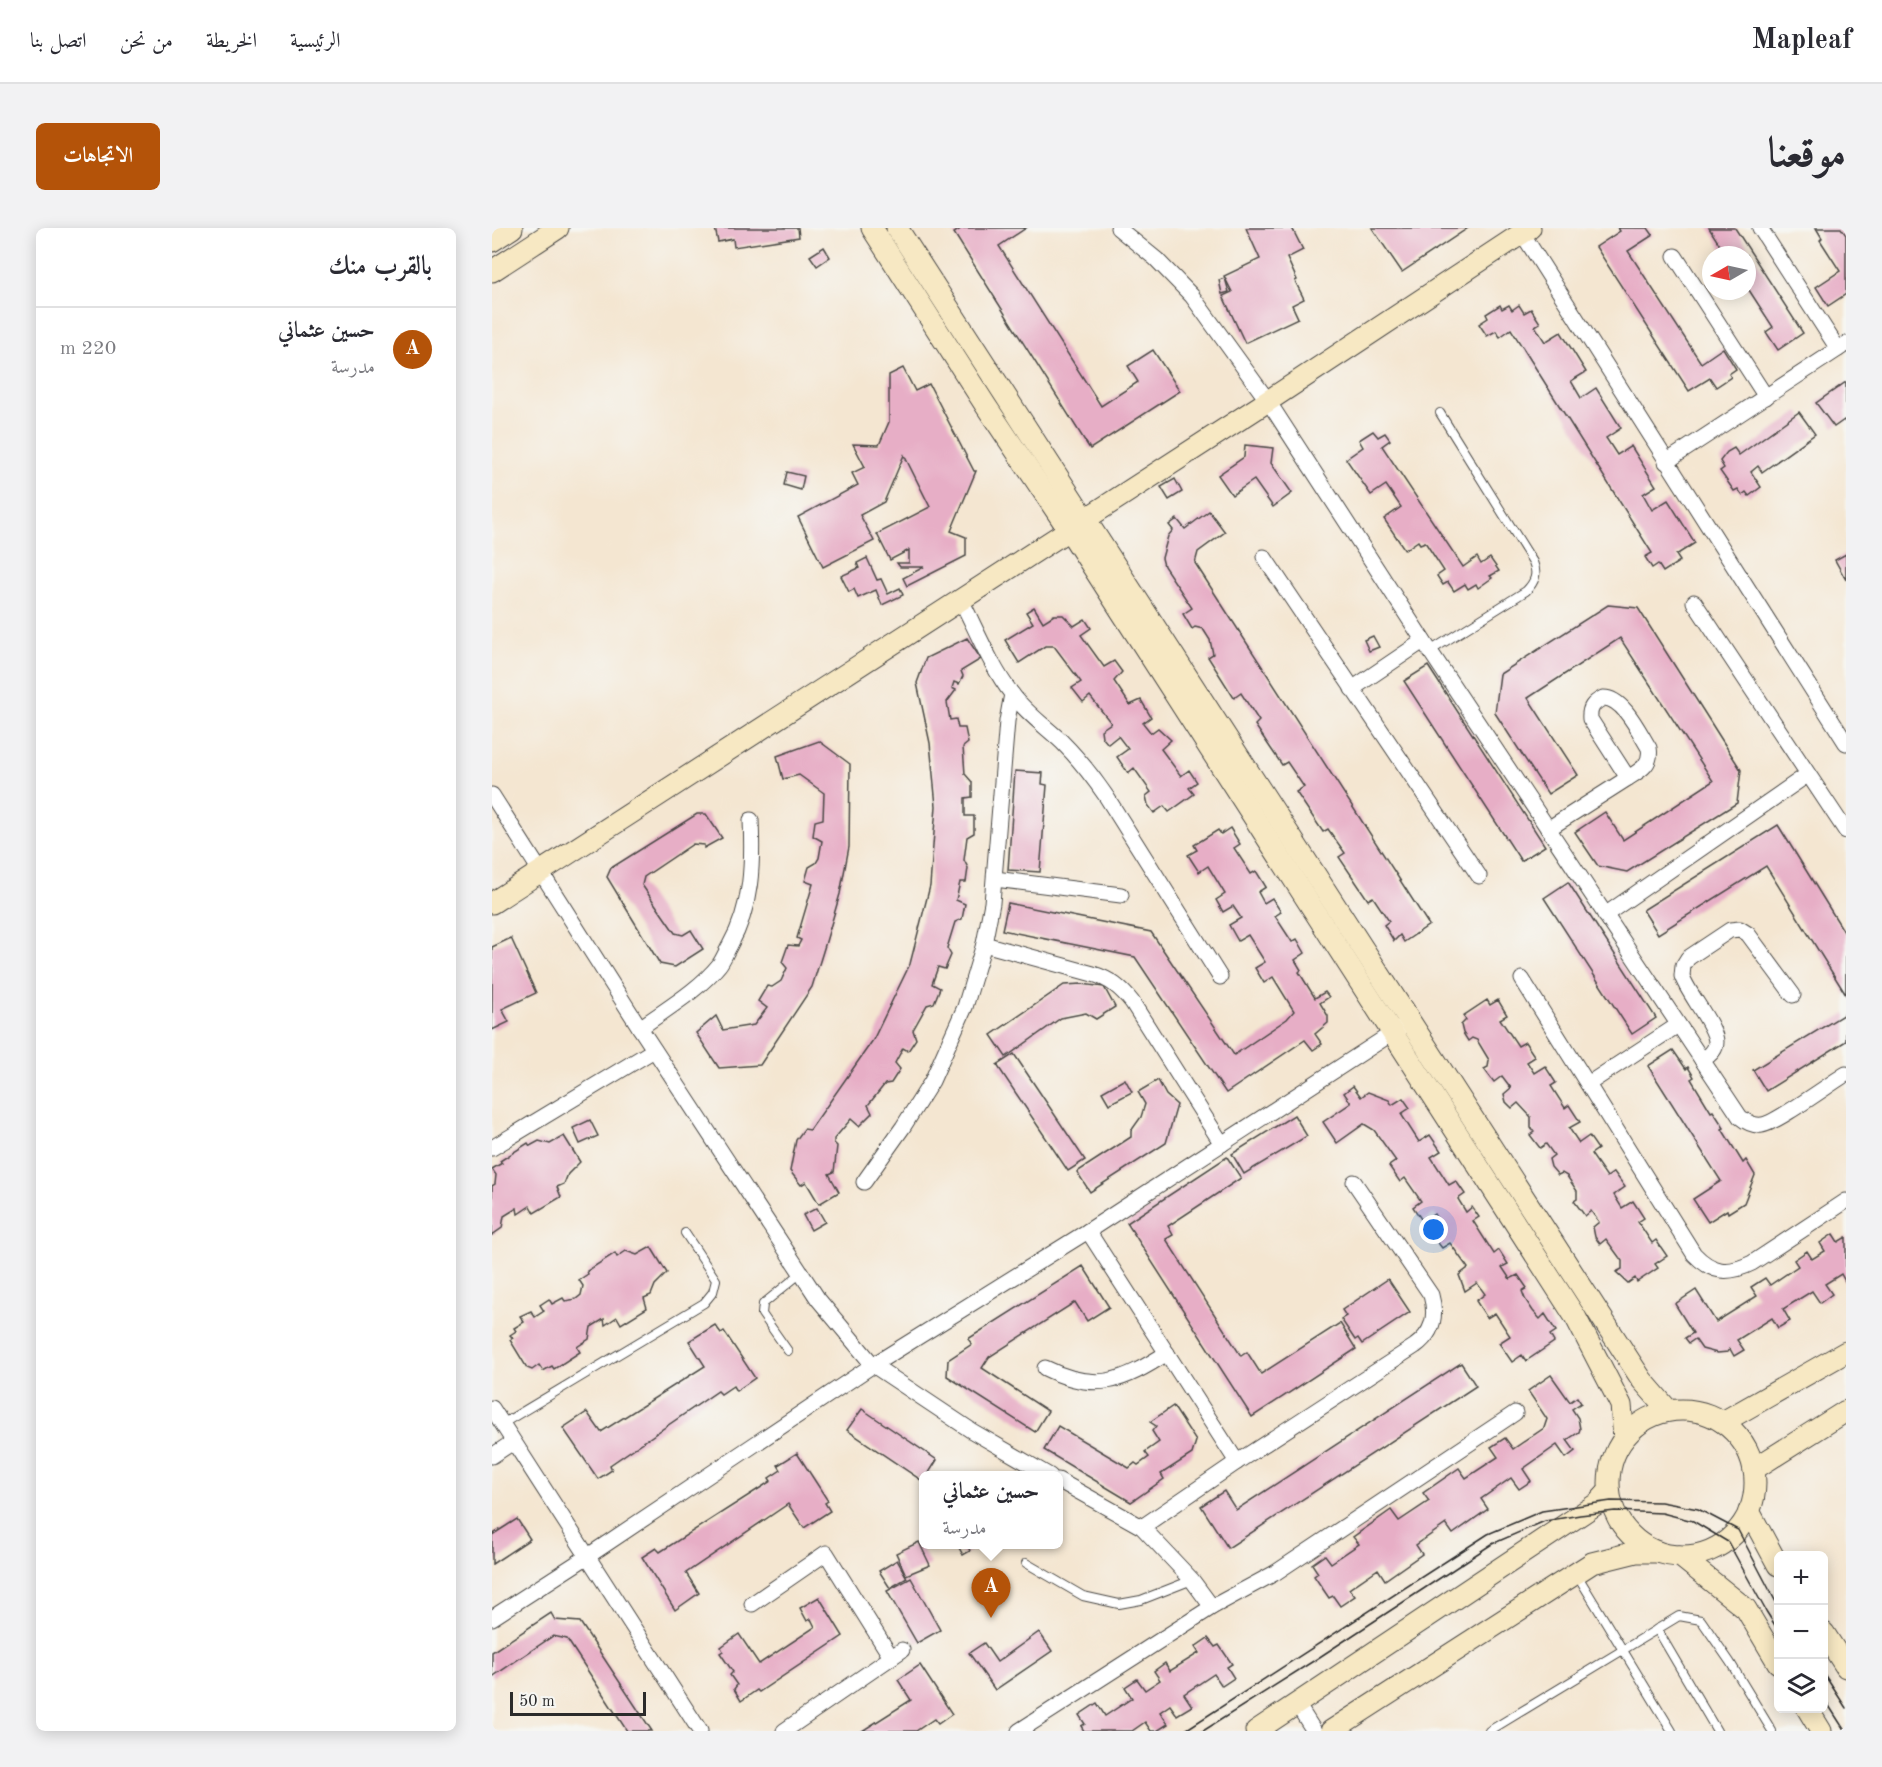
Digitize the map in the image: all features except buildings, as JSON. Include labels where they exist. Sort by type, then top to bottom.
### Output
[{"type":"main road","points":[[492,241],[512,228]]},
{"type":"main road","points":[[492,271],[558,228]]},
{"type":"main road","points":[[872,228],[986,406],[1078,524]]},
{"type":"main road","points":[[897,228],[1078,524],[1401,1028],[1576,1318],[1622,1405],[1624,1438]]},
{"type":"main road","points":[[492,903],[1268,401],[1524,230]]},
{"type":"main road","points":[[1401,1028],[1642,1380],[1668,1410]]},
{"type":"main road","points":[[1723,1422],[1846,1352]]},
{"type":"main road","points":[[1330,1731],[1592,1563],[1636,1552],[1670,1554],[1695,1555],[1728,1542],[1749,1511],[1755,1490],[1754,1469],[1748,1451],[1737,1435],[1723,1422],[1706,1413],[1688,1409],[1668,1410],[1636,1425],[1616,1450],[1609,1477],[1609,1491],[1615,1511],[1625,1529],[1641,1543],[1670,1554],[1746,1609],[1777,1659]]},
{"type":"main road","points":[[1754,1469],[1846,1411]]},
{"type":"main road","points":[[1256,1731],[1598,1503],[1609,1491]]},
{"type":"main road","points":[[1749,1511],[1774,1556]]},
{"type":"main road","points":[[1828,1639],[1846,1667]]},
{"type":"main road","points":[[1810,1713],[1821,1731]]},
{"type":"street","points":[[1118,228],[1156,259],[1192,296],[1268,401],[1426,646],[1740,1118],[1754,1125],[1769,1124],[1846,1074]]},
{"type":"street","points":[[1666,462],[1842,347],[1760,228]]},
{"type":"street","points":[[1524,230],[1666,462],[1846,743]]},
{"type":"street","points":[[1675,256],[1766,397]]},
{"type":"street","points":[[1264,557],[1479,876]]},
{"type":"street","points":[[961,600],[1001,678],[1024,708],[1064,744],[1088,770],[1220,977]]},
{"type":"street","points":[[1694,602],[1846,831]]},
{"type":"street","points":[[1352,689],[1426,646]]},
{"type":"street","points":[[864,1182],[932,1081],[965,1007],[984,944],[995,879],[1007,721],[1012,694]]},
{"type":"street","points":[[1548,829],[1628,778],[1644,767],[1650,754],[1649,748],[1620,704],[1609,698],[1603,699],[1592,706],[1590,719],[1628,778]]},
{"type":"street","points":[[1605,915],[1808,775]]},
{"type":"street","points":[[492,795],[654,1050],[818,1299],[873,1365],[972,1431],[1041,1471]]},
{"type":"street","points":[[640,1028],[699,985],[719,965],[735,936],[746,907],[751,880],[751,820]]},
{"type":"street","points":[[995,879],[1121,895]]},
{"type":"street","points":[[1702,1060],[1714,1050],[1716,1040],[1715,1034],[1682,976],[1683,966],[1688,958],[1730,930],[1740,929],[1748,934],[1793,995]]},
{"type":"street","points":[[984,944],[1093,974],[1115,984],[1132,1002],[1222,1144]]},
{"type":"street","points":[[1522,979],[1694,1254],[1703,1263],[1714,1269],[1740,1269],[1846,1201]]},
{"type":"street","points":[[1588,1084],[1678,1025]]},
{"type":"street","points":[[492,1618],[873,1365],[1088,1231],[1401,1028]]},
{"type":"street","points":[[492,1149],[654,1050]]},
{"type":"street","points":[[1142,1527],[1415,1346],[1423,1340],[1433,1324],[1435,1314],[1431,1295],[1354,1182]]},
{"type":"street","points":[[1088,1231],[1237,1462]]},
{"type":"street","points":[[1045,1368],[1063,1377],[1082,1382],[1102,1382],[1121,1378],[1167,1353]]},
{"type":"street","points":[[492,1408],[700,1731]]},
{"type":"street","points":[[1018,1731],[1212,1607],[1275,1573],[1515,1413]]},
{"type":"street","points":[[492,1456],[513,1442]]},
{"type":"street","points":[[1063,1482],[1142,1527],[1192,1581],[1212,1607]]},
{"type":"street","points":[[752,1604],[826,1553],[896,1654],[784,1731]]},
{"type":"street","points":[[1297,1704],[1314,1731]]},
{"type":"lane","points":[[1426,646],[1526,591],[1536,576],[1533,562],[1440,413]]},
{"type":"lane","points":[[502,1424],[704,1303],[713,1292],[716,1280],[685,1233]]},
{"type":"lane","points":[[788,1351],[762,1314],[762,1309],[763,1304],[801,1273]]},
{"type":"lane","points":[[1026,1563],[1083,1596],[1119,1604],[1140,1600],[1192,1581]]},
{"type":"lane","points":[[1576,1572],[1672,1731]]},
{"type":"lane","points":[[1489,1731],[1679,1616],[1701,1620],[1772,1731]]},
{"type":"lane","points":[[1657,1629],[1717,1731]]},
{"type":"tram line","points":[[1184,1731],[1488,1534],[1542,1511],[1611,1501],[1661,1502],[1698,1509],[1738,1530],[1777,1605]]},
{"type":"tram line","points":[[1203,1731],[1492,1544],[1545,1521],[1615,1511],[1662,1513],[1693,1521],[1728,1542],[1774,1624]]},
{"type":"tram line","points":[[1828,1680],[1846,1708]]},
{"type":"tram line","points":[[1828,1704],[1845,1731]]},
{"type":"place","name":"حسين عثماني","points":[[991,1618]]}]
